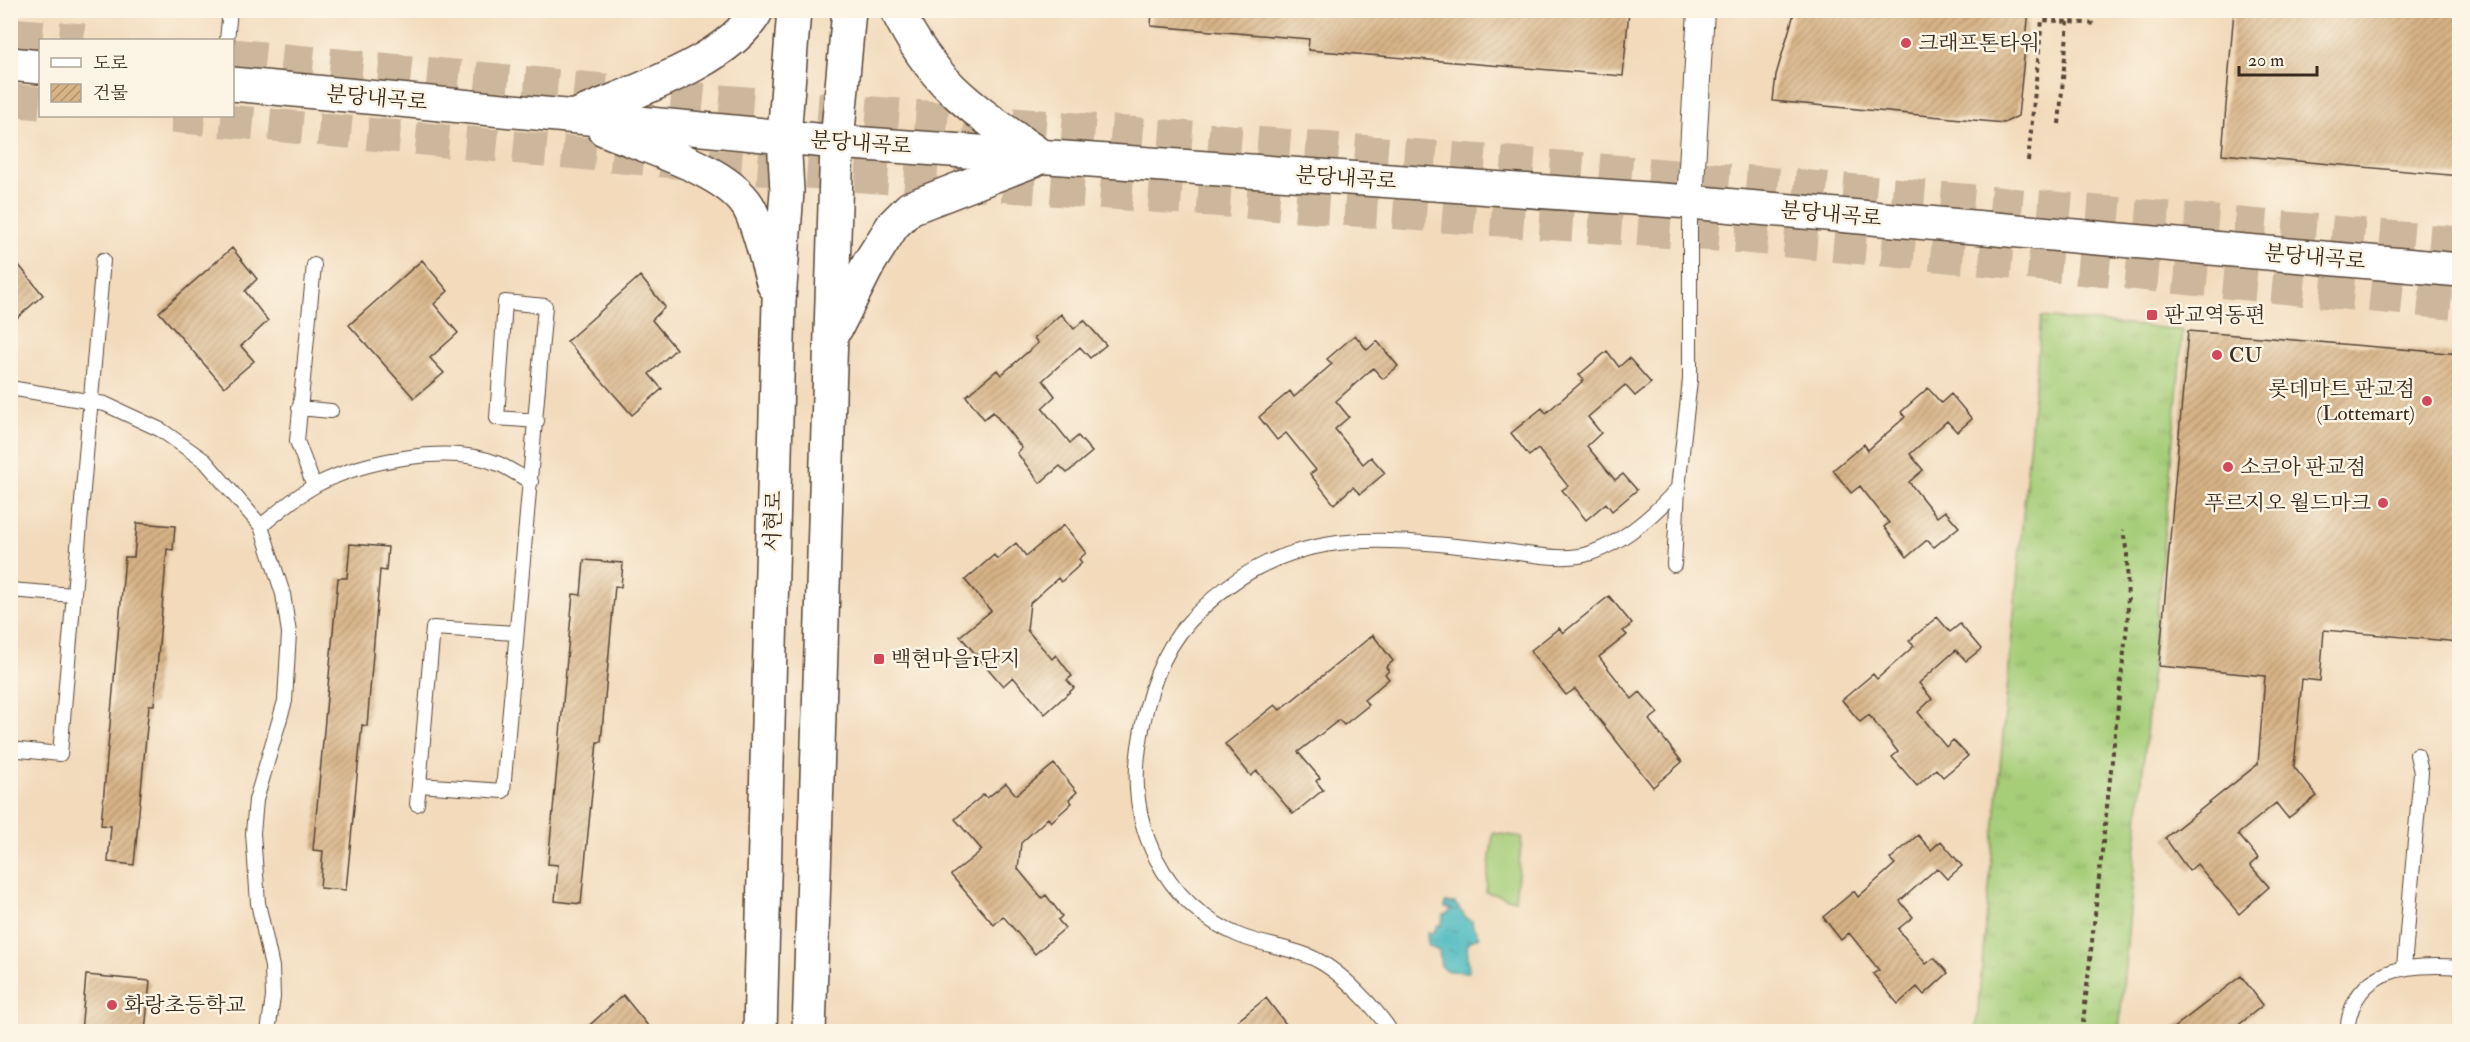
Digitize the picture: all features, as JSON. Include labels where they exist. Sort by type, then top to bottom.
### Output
[{"type":"main road","points":[[575,117],[705,60],[750,24],[757,10]]},
{"type":"main road","name":"서현로","points":[[760,1032],[779,301],[787,191],[784,137],[794,10]]},
{"type":"main road","points":[[809,1032],[837,142],[849,10]]},
{"type":"main road","points":[[897,10],[925,61],[940,80],[958,98],[1042,157]]},
{"type":"main road","points":[[10,64],[39,67]]},
{"type":"main road","name":"분당내곡로","points":[[234,84],[837,142],[1690,202],[2460,270]]},
{"type":"main road","points":[[575,117],[715,175],[732,189],[748,207],[779,301]]},
{"type":"main road","points":[[831,338],[869,263],[893,225],[910,208],[1042,157]]},
{"type":"street","points":[[1690,202],[1701,10]]},
{"type":"lane","points":[[227,39],[230,10]]},
{"type":"lane","points":[[1674,565],[1678,488],[1690,380],[1690,202]]},
{"type":"lane","points":[[10,749],[60,754],[103,260]]},
{"type":"lane","points":[[314,265],[297,441],[314,486]]},
{"type":"lane","points":[[419,785],[503,791],[537,421],[545,306],[505,302],[497,418],[537,421]]},
{"type":"lane","points":[[10,388],[105,404],[161,429],[205,461],[261,526],[283,594],[289,633],[285,701],[256,800],[253,833],[258,903],[272,967],[273,997],[268,1032]]},
{"type":"lane","points":[[299,408],[331,411]]},
{"type":"lane","points":[[261,526],[314,486],[340,474],[382,461],[421,455],[459,457],[498,463],[531,482]]},
{"type":"lane","points":[[1391,1032],[1374,1008],[1318,960],[1241,936],[1205,919],[1175,888],[1152,855],[1138,806],[1137,759],[1145,705],[1161,666],[1187,624],[1215,597],[1255,567],[1294,550],[1343,542],[1400,541],[1555,556],[1590,554],[1630,532],[1660,508],[1678,488]]},
{"type":"lane","points":[[10,590],[73,595]]},
{"type":"lane","points":[[417,804],[433,628],[516,633]]},
{"type":"lane","points":[[2404,967],[2421,772],[2417,755]]},
{"type":"lane","points":[[2347,1032],[2355,1003],[2369,984],[2393,969],[2404,967],[2460,968]]},
{"type":"path","points":[[2028,161],[2042,20],[2098,24]]},
{"type":"path","points":[[2060,124],[2068,22]]},
{"type":"path","points":[[2082,1032],[2128,616],[2127,554],[2123,530]]},
{"type":"green space","points":[[2041,317],[2183,330],[2119,1031],[1976,1031]]},
{"type":"green space","points":[[1493,833],[1522,837],[1515,900],[1486,892]]},
{"type":"water","points":[[1445,903],[1455,903],[1465,917],[1472,921],[1479,937],[1467,943],[1469,972],[1448,971],[1441,967],[1439,951],[1428,946],[1427,932],[1433,933],[1438,925],[1442,925],[1443,915],[1449,913],[1451,909],[1445,908]]},
{"type":"building","points":[[1152,10],[1629,10],[1623,76],[1308,50],[1309,39],[1151,26]]},
{"type":"building","name":"크래프톤타워","points":[[1795,10],[2029,10],[2018,116],[2004,123],[1773,101],[1776,75]]},
{"type":"building","points":[[2234,10],[2460,10],[2460,176],[2222,154]]},
{"type":"building","points":[[232,248],[257,279],[245,291],[268,321],[241,346],[254,361],[224,387],[159,312]]},
{"type":"building","points":[[10,254],[43,295],[10,324]]},
{"type":"building","points":[[422,260],[448,291],[434,304],[458,333],[430,358],[444,373],[414,398],[349,325]]},
{"type":"building","points":[[640,276],[665,307],[652,320],[676,349],[649,374],[662,389],[632,415],[567,341]]},
{"type":"building","points":[[1061,314],[1074,329],[1084,320],[1106,345],[1090,358],[1080,347],[1043,380],[1055,396],[1042,408],[1070,443],[1078,436],[1092,452],[1067,473],[1060,466],[1040,483],[1017,453],[1022,448],[993,412],[984,419],[966,396],[997,370],[1001,375],[1038,343],[1034,338]]},
{"type":"building","name":"푸르지오 월드마크","points":[[2188,331],[2460,354],[2460,642],[2324,630],[2320,681],[2302,679],[2294,767],[2317,796],[2288,818],[2276,803],[2238,834],[2258,858],[2250,865],[2269,887],[2239,914],[2197,864],[2189,871],[2165,838],[2258,764],[2265,676],[2159,666]]},
{"type":"building","points":[[1355,335],[1367,350],[1377,341],[1398,366],[1383,379],[1373,368],[1336,401],[1349,417],[1335,429],[1363,464],[1371,457],[1385,473],[1360,494],[1353,487],[1334,504],[1310,474],[1316,470],[1286,433],[1277,440],[1259,417],[1290,391],[1294,397],[1332,364],[1327,359]]},
{"type":"building","points":[[1607,351],[1619,367],[1629,358],[1651,383],[1635,396],[1625,385],[1588,417],[1601,433],[1587,446],[1615,480],[1623,474],[1637,490],[1612,511],[1606,503],[1586,520],[1562,490],[1568,486],[1538,449],[1529,456],[1511,433],[1542,408],[1546,413],[1584,380],[1579,375]]},
{"type":"building","points":[[1928,388],[1941,403],[1951,394],[1972,419],[1957,432],[1947,421],[1910,454],[1923,470],[1909,482],[1937,517],[1945,511],[1959,527],[1934,547],[1927,540],[1907,557],[1884,527],[1889,523],[1860,486],[1851,493],[1833,470],[1864,444],[1868,450],[1905,417],[1901,412]]},
{"type":"building","points":[[137,523],[175,526],[173,550],[167,549],[154,705],[149,705],[134,865],[108,862],[111,826],[101,825],[125,557],[134,557]]},
{"type":"building","points":[[1064,525],[1086,553],[1079,559],[1082,563],[1061,582],[1058,578],[1030,603],[1027,630],[1052,659],[1056,655],[1072,676],[1067,680],[1074,688],[1045,714],[1013,677],[1003,686],[960,636],[991,611],[965,580],[994,555],[997,559],[1016,543],[1026,556]]},
{"type":"building","points":[[350,544],[388,547],[386,571],[380,570],[367,726],[362,725],[346,890],[320,888],[323,851],[313,850],[338,578],[347,578]]},
{"type":"building","points":[[584,560],[623,563],[621,587],[615,586],[601,742],[597,742],[581,904],[555,901],[558,865],[548,864],[573,594],[581,595]]},
{"type":"building","points":[[1609,596],[1632,624],[1623,631],[1627,635],[1599,657],[1632,699],[1640,692],[1658,713],[1649,720],[1682,762],[1653,787],[1575,689],[1566,695],[1530,651],[1559,628],[1563,633]]},
{"type":"building","points":[[1937,617],[1950,632],[1960,624],[1981,649],[1966,661],[1956,650],[1919,683],[1932,699],[1918,712],[1946,747],[1953,740],[1968,756],[1943,777],[1936,769],[1917,786],[1892,757],[1898,752],[1869,715],[1860,722],[1842,700],[1873,674],[1877,679],[1914,646],[1909,641]]},
{"type":"building","points":[[1373,635],[1393,661],[1386,667],[1389,671],[1385,674],[1389,679],[1364,700],[1369,705],[1344,725],[1339,720],[1298,752],[1320,778],[1316,781],[1323,790],[1293,814],[1257,771],[1251,776],[1225,744],[1275,705],[1280,710]]},
{"type":"building","points":[[1054,764],[1077,792],[1069,799],[1072,803],[1051,822],[1048,818],[1021,843],[1018,869],[1042,898],[1046,895],[1062,916],[1058,920],[1065,928],[1035,954],[1003,916],[994,925],[951,875],[982,850],[955,819],[984,794],[987,798],[1006,783],[1016,795]]},
{"type":"building","points":[[1918,835],[1931,850],[1941,841],[1962,866],[1947,879],[1937,868],[1900,901],[1913,917],[1898,929],[1926,964],[1934,958],[1948,973],[1924,995],[1917,987],[1898,1004],[1873,974],[1879,970],[1849,933],[1841,940],[1823,917],[1854,891],[1858,897],[1895,864],[1890,859]]},
{"type":"building","points":[[86,975],[150,981],[145,1032],[81,1032]]},
{"type":"building","points":[[2241,976],[2263,1005],[2230,1032],[2168,1032]]},
{"type":"building","points":[[623,995],[653,1032],[582,1032]]},
{"type":"building","points":[[1266,998],[1292,1032],[1224,1032]]},
{"type":"tunnel","points":[[10,34],[72,39]]},
{"type":"tunnel","points":[[234,55],[721,101],[1765,183],[2460,243]]},
{"type":"tunnel","points":[[10,100],[39,103]]},
{"type":"tunnel","points":[[183,117],[719,166],[1745,237],[2460,304]]},
{"type":"place","name":"크래프톤타워","points":[[1906,43]]},
{"type":"place","name":"판교역동편","points":[[2152,315]]},
{"type":"place","name":"CU","points":[[2217,355]]},
{"type":"place","name":"롯데마트 판교점 (Lottemart)","points":[[2427,401]]},
{"type":"place","name":"소코아 판교점","points":[[2228,467]]},
{"type":"place","name":"푸르지오 월드마크","points":[[2383,503]]},
{"type":"place","name":"백현마을1단지","points":[[879,659]]},
{"type":"place","name":"화랑초등학교","points":[[112,1005]]}]
